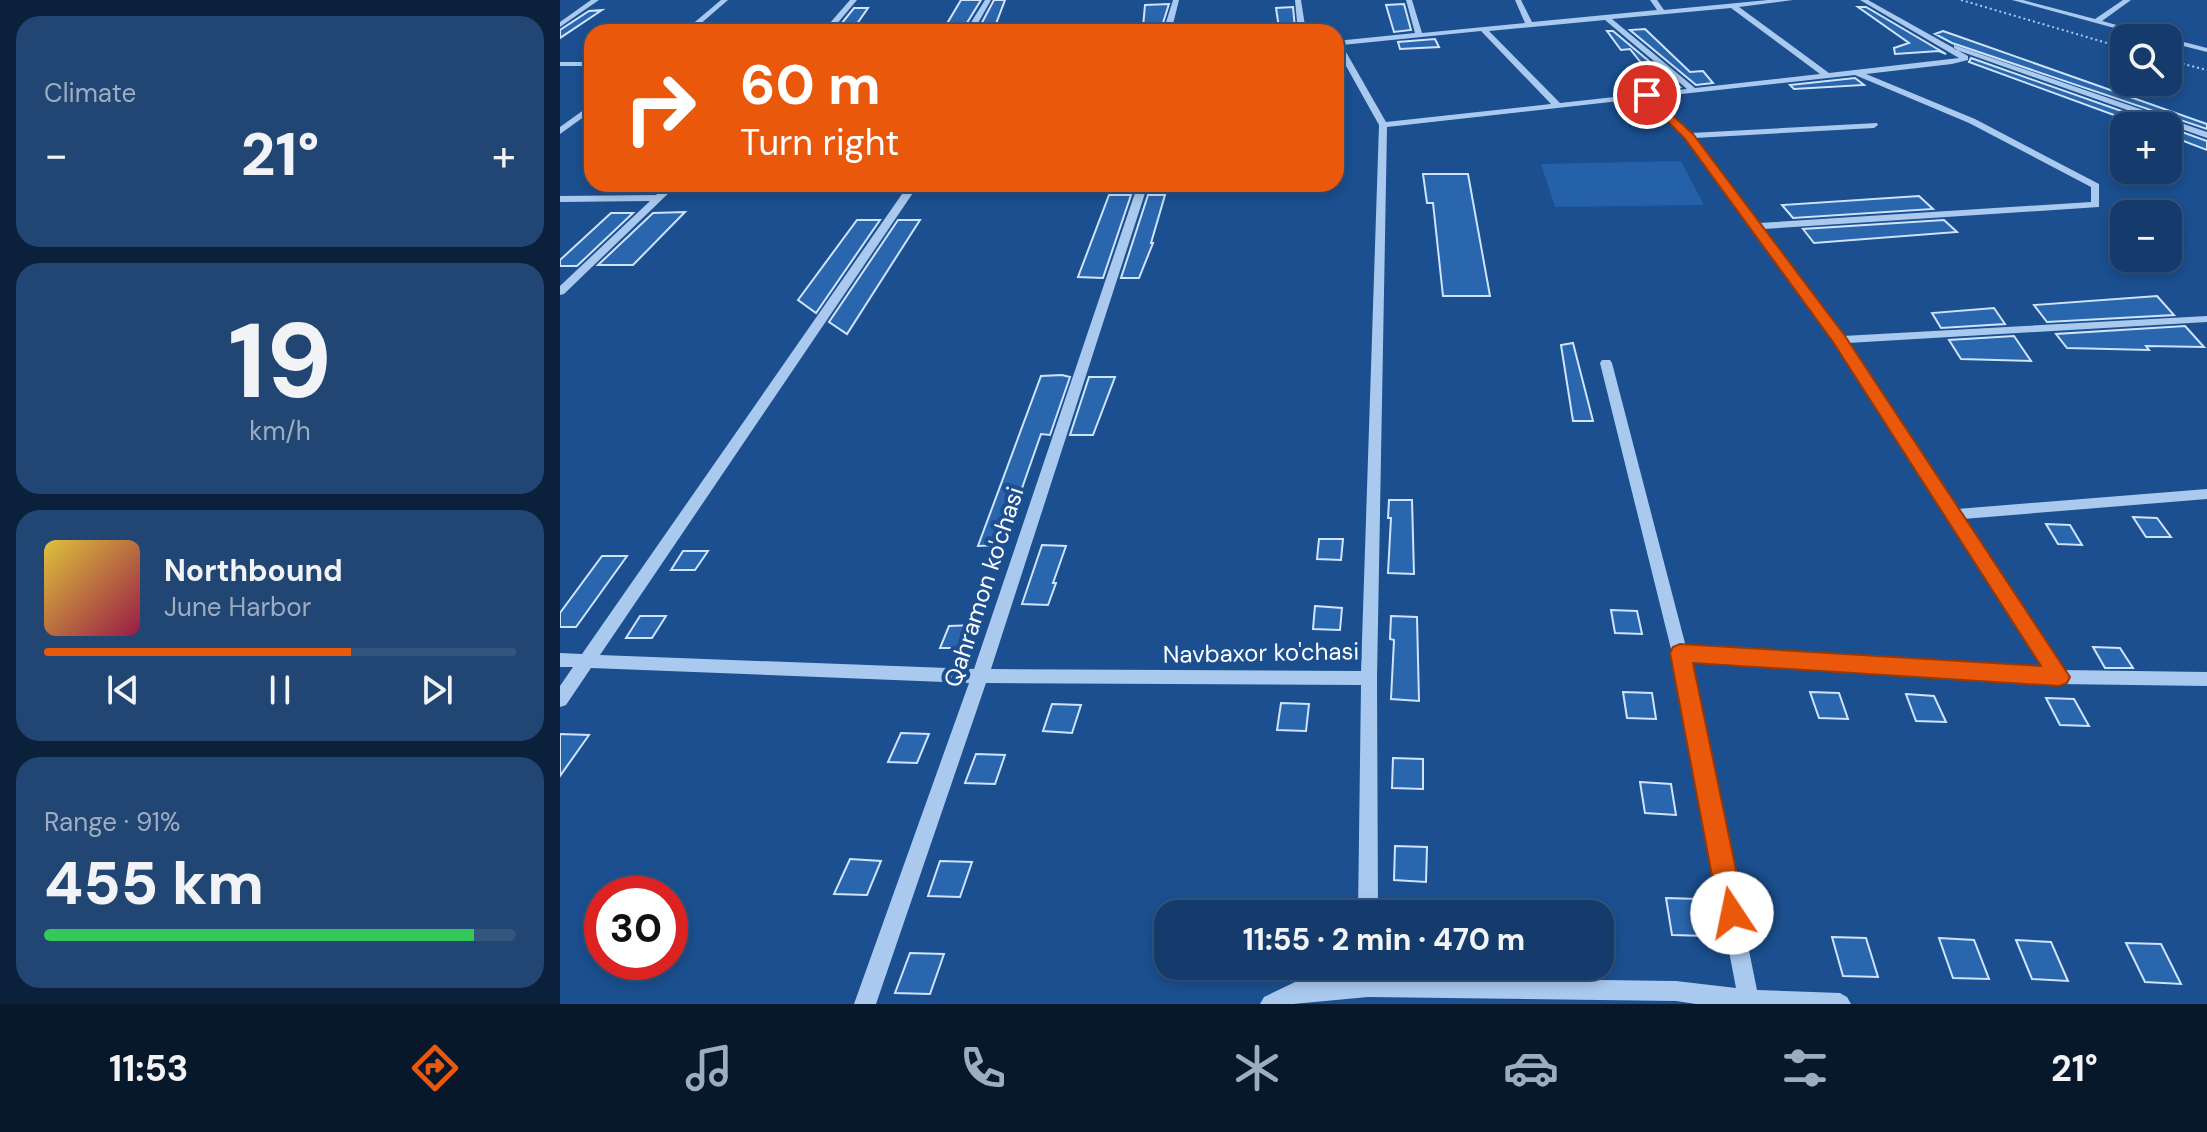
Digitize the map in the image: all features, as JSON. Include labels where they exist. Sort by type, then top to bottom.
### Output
[{"type":"street","points":[[560,25],[596,0]]},
{"type":"street","points":[[696,24],[725,0]]},
{"type":"street","points":[[833,24],[854,0]]},
{"type":"street","points":[[974,24],[988,0]]},
{"type":"street","points":[[1169,24],[1176,0]]},
{"type":"street","points":[[1298,0],[1301,24]]},
{"type":"street","points":[[1409,0],[1419,36]]},
{"type":"street","points":[[1518,0],[1530,26]]},
{"type":"street","points":[[1653,0],[1663,13]]},
{"type":"street","points":[[1344,42],[1790,0]]},
{"type":"street","points":[[1344,55],[1383,125],[1857,73],[1965,58],[1863,0]]},
{"type":"street","points":[[2015,0],[2110,25]]},
{"type":"street","points":[[2097,21],[2128,0]]},
{"type":"street","points":[[1733,6],[1828,76]]},
{"type":"street","points":[[1608,19],[1693,90]]},
{"type":"street","points":[[1484,30],[1557,105]]},
{"type":"street","points":[[1926,36],[2207,135]]},
{"type":"street","points":[[2182,44],[2207,50]]},
{"type":"street","points":[[560,64],[584,64]]},
{"type":"street","points":[[1756,226],[2096,205],[2096,186],[1972,121],[1857,73]]},
{"type":"street","points":[[1647,95],[1689,136],[1840,340],[2059,677]]},
{"type":"street","points":[[560,131],[584,113]]},
{"type":"street","name":"Navbaxor ko'chasi","points":[[560,660],[980,676],[1369,678],[1383,125]]},
{"type":"street","points":[[1689,136],[1874,125]]},
{"type":"street","points":[[560,292],[664,192]]},
{"type":"street","points":[[560,700],[909,192]]},
{"type":"street","name":"Qahramon ko'chasi","points":[[865,1004],[980,676],[1140,192]]},
{"type":"street","points":[[560,199],[658,198]]},
{"type":"street","points":[[1840,340],[2207,319]]},
{"type":"street","points":[[1606,363],[1680,653],[1749,1000]]},
{"type":"street","points":[[1953,515],[2207,494]]},
{"type":"street","points":[[1680,653],[2059,677],[2207,679]]},
{"type":"street","points":[[1368,900],[1369,678]]},
{"type":"street","points":[[1271,1004],[1295,992],[1350,980]]},
{"type":"street","points":[[1424,980],[1677,998],[1840,1004]]},
{"type":"path","points":[[1961,0],[2110,44]]},
{"type":"path","points":[[2182,64],[2207,70]]},
{"type":"shaded area","points":[[1681,161],[1704,205],[1555,207],[1541,164]]},
{"type":"building","points":[[961,0],[981,0],[966,24],[947,24]]},
{"type":"building","points":[[994,0],[1005,0],[996,24],[981,24]]},
{"type":"building","points":[[1169,4],[1163,24],[1143,24],[1145,5]]},
{"type":"building","points":[[1404,4],[1411,30],[1394,32],[1386,5]]},
{"type":"building","points":[[1293,7],[1295,24],[1278,24],[1276,8]]},
{"type":"building","points":[[1858,7],[1866,7],[1946,54],[1939,51],[1895,54],[1894,48],[1909,43]]},
{"type":"building","points":[[854,8],[868,8],[857,24],[841,24]]},
{"type":"building","points":[[602,10],[560,38],[560,30],[589,11]]},
{"type":"building","points":[[1645,29],[1690,72],[1703,71],[1713,83],[1696,85],[1630,30]]},
{"type":"building","points":[[1607,31],[1613,31],[1680,87],[1662,89],[1630,49],[1621,50]]},
{"type":"building","points":[[1943,31],[2110,90],[2110,96],[2128,96],[2173,112],[2157,112],[1952,43],[1935,34]]},
{"type":"building","points":[[1435,39],[1439,47],[1400,49],[1398,42]]},
{"type":"building","points":[[1971,58],[2124,112],[2110,114],[1969,62]]},
{"type":"building","points":[[1855,78],[1864,85],[1794,89],[1790,85]]},
{"type":"building","points":[[2182,115],[2207,124],[2207,129],[2182,121]]},
{"type":"building","points":[[2182,132],[2207,141],[2207,150],[2182,140]]},
{"type":"building","points":[[1423,174],[1468,174],[1490,296],[1443,296],[1433,203],[1427,203]]},
{"type":"building","points":[[1109,195],[1131,195],[1103,278],[1078,277]]},
{"type":"building","points":[[1148,195],[1165,195],[1153,243],[1139,278],[1121,278]]},
{"type":"building","points":[[1919,196],[1933,209],[1793,218],[1782,205]]},
{"type":"building","points":[[685,212],[633,265],[598,265],[653,213]]},
{"type":"building","points":[[611,213],[633,213],[577,266],[560,266],[560,260]]},
{"type":"building","points":[[857,220],[880,220],[816,313],[798,300]]},
{"type":"building","points":[[898,220],[920,220],[847,334],[829,322]]},
{"type":"building","points":[[1944,220],[1957,232],[1814,243],[1803,229]]},
{"type":"building","points":[[2157,296],[2174,315],[2047,322],[2034,305]]},
{"type":"building","points":[[1994,308],[2005,324],[1941,328],[1932,313]]},
{"type":"building","points":[[2185,326],[2204,347],[2146,346],[2149,350],[2067,348],[2056,334]]},
{"type":"building","points":[[2014,336],[2031,361],[1961,359],[1949,340]]},
{"type":"building","points":[[1573,343],[1593,421],[1573,421],[1561,345]]},
{"type":"building","points":[[1041,376],[1070,377],[1050,435],[1041,434],[1002,545],[978,546]]},
{"type":"building","points":[[1089,377],[1115,377],[1093,435],[1070,435]]},
{"type":"building","points":[[1389,500],[1412,500],[1414,574],[1388,573]]},
{"type":"building","points":[[2133,517],[2157,518],[2171,537],[2146,537]]},
{"type":"building","points":[[2046,524],[2070,525],[2082,545],[2058,544]]},
{"type":"building","points":[[1319,539],[1343,539],[1341,560],[1317,559]]},
{"type":"building","points":[[1042,545],[1066,546],[1053,583],[1056,583],[1048,605],[1022,604]]},
{"type":"building","points":[[683,551],[708,551],[695,570],[671,570]]},
{"type":"building","points":[[602,556],[627,556],[576,627],[560,627],[560,613]]},
{"type":"building","points":[[1315,606],[1342,608],[1340,630],[1313,629]]},
{"type":"building","points":[[1611,610],[1637,611],[1642,634],[1615,633]]},
{"type":"building","points":[[640,616],[666,616],[652,638],[626,638]]},
{"type":"building","points":[[1391,616],[1417,617],[1419,701],[1391,699],[1394,640],[1390,639]]},
{"type":"building","points":[[975,625],[967,648],[940,648],[949,626]]},
{"type":"building","points":[[2093,647],[2120,648],[2133,668],[2105,668]]},
{"type":"building","points":[[1623,692],[1652,693],[1656,719],[1627,718]]},
{"type":"building","points":[[1810,692],[1839,693],[1848,719],[1819,718]]},
{"type":"building","points":[[1906,694],[1934,696],[1946,722],[1916,721]]},
{"type":"building","points":[[2046,698],[2074,699],[2089,726],[2060,725]]},
{"type":"building","points":[[1281,703],[1309,704],[1306,731],[1277,730]]},
{"type":"building","points":[[1052,704],[1081,705],[1072,733],[1043,731]]},
{"type":"building","points":[[901,733],[929,734],[917,763],[888,762]]},
{"type":"building","points":[[560,734],[589,735],[560,776]]},
{"type":"building","points":[[976,754],[1005,755],[995,784],[965,783]]},
{"type":"building","points":[[1393,758],[1423,759],[1423,789],[1392,788]]},
{"type":"building","points":[[1640,782],[1671,784],[1676,815],[1645,813]]},
{"type":"building","points":[[1395,846],[1427,847],[1426,882],[1394,880]]},
{"type":"building","points":[[850,859],[881,861],[867,895],[834,894]]},
{"type":"building","points":[[940,861],[972,862],[960,897],[928,896]]},
{"type":"building","points":[[1666,898],[1699,899],[1706,936],[1672,935]]},
{"type":"building","points":[[1832,937],[1866,938],[1878,977],[1843,976]]},
{"type":"building","points":[[1939,938],[1974,940],[1989,979],[1953,978]]},
{"type":"building","points":[[2016,940],[2051,942],[2068,981],[2032,979]]},
{"type":"building","points":[[2126,943],[2161,944],[2181,984],[2145,982]]},
{"type":"building","points":[[910,953],[944,954],[930,994],[895,993]]},
{"type":"route","points":[[1647,95],[1689,136],[1840,340],[2059,677],[1680,653],[1732,913]]}]
